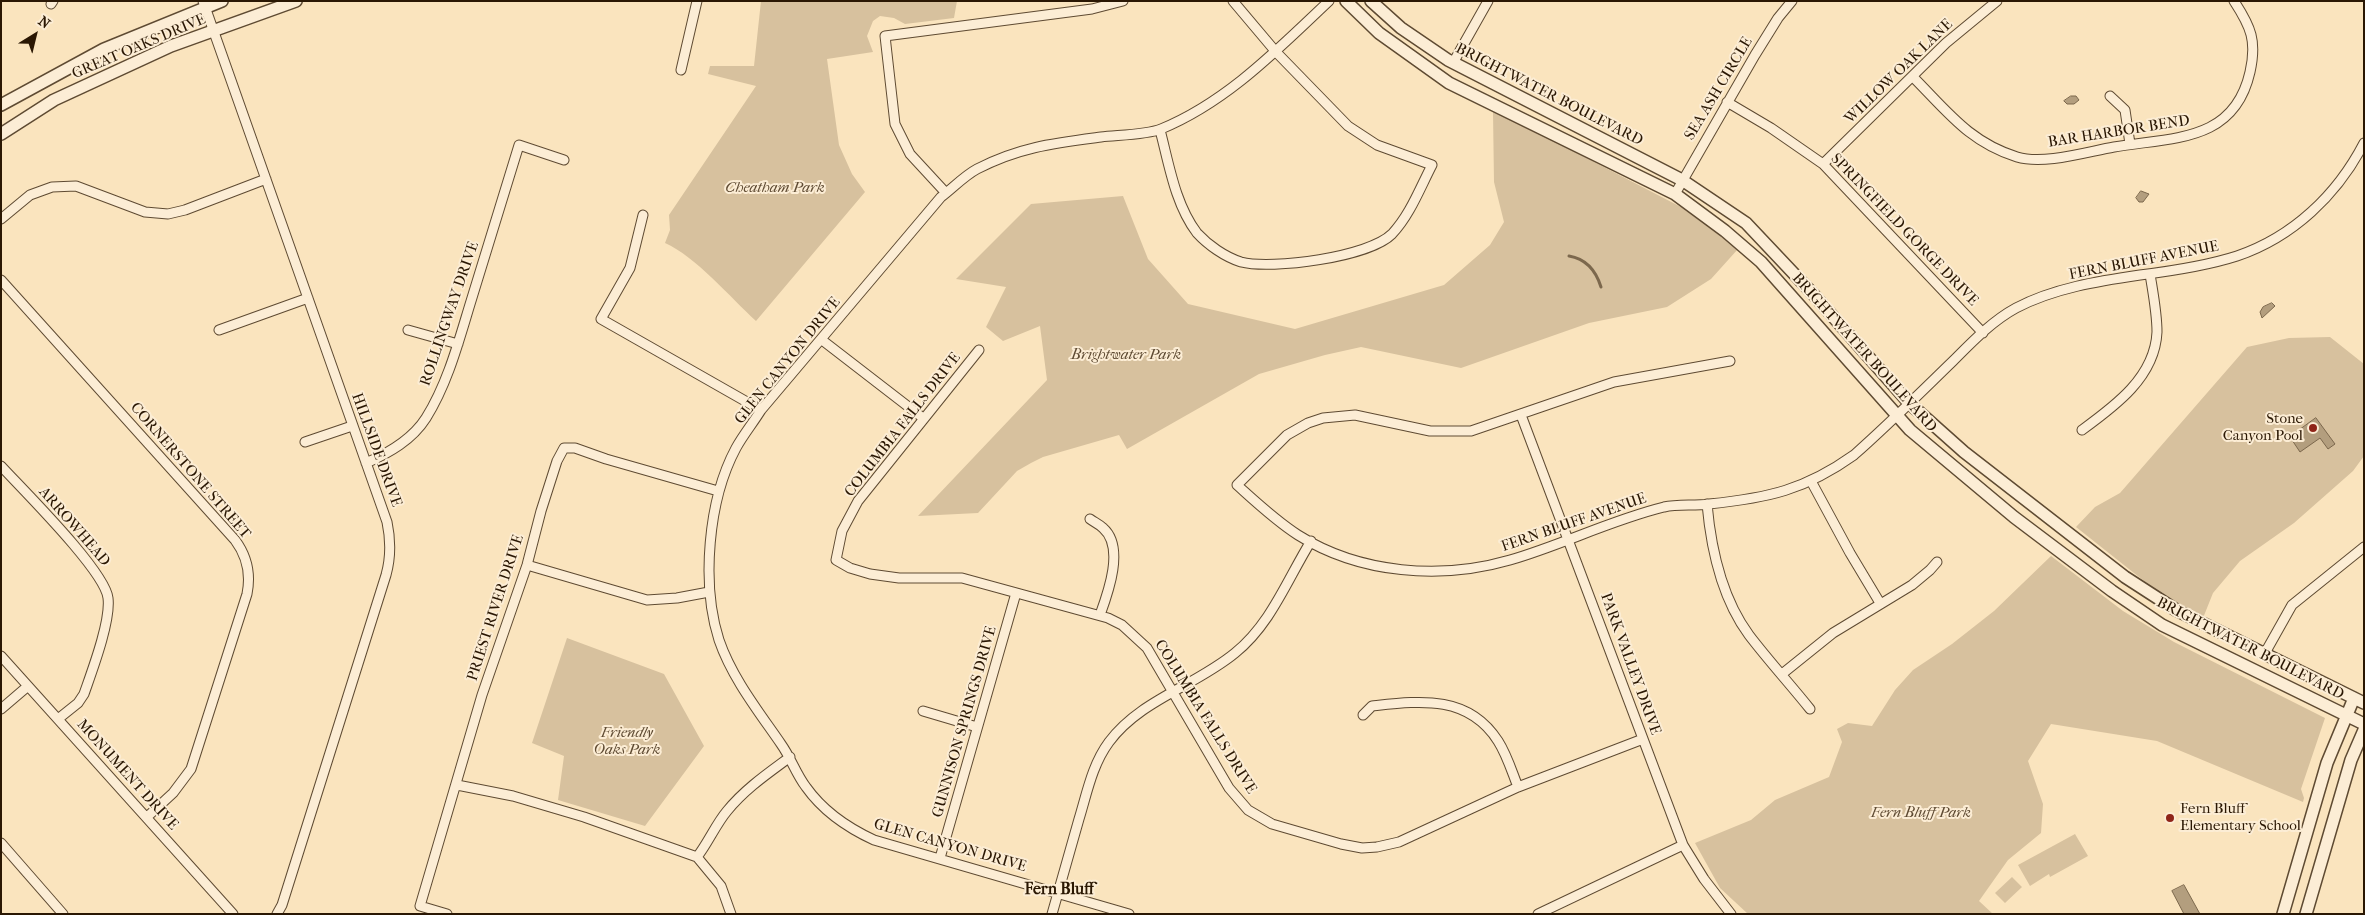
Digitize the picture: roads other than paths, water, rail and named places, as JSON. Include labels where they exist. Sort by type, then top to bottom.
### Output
[{"type":"street","name":"GREAT OAKS DRIVE","points":[[1,105],[104,49],[204,4],[222,1]]},
{"type":"street","name":"GREAT OAKS DRIVE","points":[[1,134],[54,100],[171,46],[296,1]]},
{"type":"street","points":[[681,70],[697,1]]},
{"type":"street","points":[[946,193],[910,154],[895,124],[885,36],[1092,9],[1123,1]]},
{"type":"street","points":[[1160,130],[1184,212],[1198,234],[1215,249],[1241,262],[1272,265],[1342,256],[1369,248],[1391,235],[1405,218],[1432,165],[1377,145],[1348,126],[1276,52],[1233,1]]},
{"type":"street","name":"GLEN CANYON DRIVE","points":[[1129,914],[874,840],[846,825],[806,788],[790,757],[738,680],[720,641],[709,592],[711,548],[718,491],[736,448],[762,410],[924,216],[946,193],[976,170],[1021,150],[1064,142],[1160,130],[1213,101],[1276,52],[1329,1]]},
{"type":"street","name":"BRIGHTWATER BOULEVARD","points":[[1346,1],[1379,34],[1450,83],[1675,194],[1725,232],[1761,262],[1910,430],[2014,517],[2086,572],[2162,625],[2364,724]]},
{"type":"street","name":"BRIGHTWATER BOULEVARD","points":[[1371,1],[1401,28],[1453,63],[1682,180],[1752,229],[1814,295],[1909,403],[1964,452],[2125,577],[2176,610],[2359,701]]},
{"type":"street","points":[[1453,63],[1488,1]]},
{"type":"street","name":"SEA ASH CIRCLE","points":[[1675,194],[1727,102],[1778,18],[1792,1]]},
{"type":"street","name":"WILLOW OAK LANE","points":[[1823,164],[1946,43],[1997,1]]},
{"type":"street","name":"BAR HARBOR BEND","points":[[1913,77],[1971,135],[1988,146],[2019,158],[2051,159],[2130,144],[2184,138],[2221,122],[2236,107],[2246,89],[2254,54],[2250,25],[2234,1]]},
{"type":"street","name":"HILLSIDE DRIVE","points":[[204,4],[387,522],[391,545],[390,560],[282,905],[277,914]]},
{"type":"street","points":[[2110,96],[2125,110],[2130,144]]},
{"type":"street","name":"SPRINGFIELD GORGE DRIVE","points":[[1727,102],[1772,128],[1823,164],[1983,332]]},
{"type":"street","name":"FERN BLUFF AVENUE","points":[[1521,415],[1479,429],[1454,433],[1430,431],[1355,415],[1323,418],[1308,423],[1287,435],[1237,485],[1280,523],[1310,541],[1358,561],[1390,568],[1430,572],[1462,570],[1509,561],[1625,518],[1667,507],[1774,495],[1811,480],[1854,455],[1983,332],[2008,314],[2035,300],[2080,285],[2201,265],[2238,256],[2289,229],[2316,208],[2335,188],[2364,143]]},
{"type":"street","name":"ROLLINGWAY DRIVE","points":[[366,463],[395,448],[408,438],[426,418],[458,344],[520,145],[564,160]]},
{"type":"street","points":[[1,219],[30,195],[52,187],[76,186],[145,212],[168,214],[185,210],[266,179]]},
{"type":"street","points":[[643,215],[630,268],[601,319],[762,410]]},
{"type":"street","points":[[2082,430],[2136,384],[2151,359],[2157,332],[2150,274]]},
{"type":"street","name":"CORNERSTONE STREET","points":[[1,280],[235,540],[247,562],[249,581],[247,594],[191,769],[173,794],[147,817]]},
{"type":"street","points":[[219,330],[308,298]]},
{"type":"street","points":[[408,330],[458,344]]},
{"type":"street","points":[[822,340],[923,418]]},
{"type":"street","name":"COLUMBIA FALLS DRIVE","points":[[979,350],[858,501],[842,531],[836,560],[850,568],[870,574],[899,578],[962,578],[1100,615],[1122,625],[1147,648],[1229,788],[1248,810],[1272,824],[1341,844],[1362,848],[1377,847],[1399,842],[1518,787],[1643,740]]},
{"type":"street","points":[[1521,415],[1614,382],[1730,360]]},
{"type":"street","name":"PARK VALLEY DRIVE","points":[[1521,415],[1683,844],[1704,879],[1731,914]]},
{"type":"street","points":[[304,442],[352,426]]},
{"type":"street","name":"PRIEST RIVER DRIVE","points":[[447,914],[420,906],[482,695],[528,565],[540,511],[557,461],[564,448],[575,448],[606,459],[718,491]]},
{"type":"street","name":"ARROWHEAD","points":[[1,466],[96,572],[107,593],[108,617],[84,694],[78,703],[58,719]]},
{"type":"street","points":[[1811,480],[1850,553],[1880,603]]},
{"type":"street","points":[[1707,504],[1711,543],[1715,559],[1734,609],[1749,635],[1810,709]]},
{"type":"street","points":[[1090,519],[1107,532],[1113,551],[1110,585],[1100,615]]},
{"type":"street","points":[[1052,914],[1099,757],[1117,731],[1127,721],[1222,663],[1251,639],[1279,599],[1310,541]]},
{"type":"street","points":[[2265,653],[2292,605],[2364,547]]},
{"type":"street","points":[[1782,674],[1814,646],[1880,603],[1912,585],[1937,562]]},
{"type":"street","points":[[528,565],[646,600],[677,598],[709,592]]},
{"type":"street","name":"GUNNISON SPRINGS DRIVE","points":[[940,858],[976,727],[1016,594]]},
{"type":"street","name":"MONUMENT DRIVE","points":[[1,656],[233,914]]},
{"type":"street","points":[[1,709],[28,686]]},
{"type":"street","points":[[1363,715],[1372,706],[1421,701],[1456,707],[1480,721],[1497,740],[1518,787]]},
{"type":"street","points":[[2283,914],[2327,763],[2346,715],[2359,701]]},
{"type":"street","points":[[923,711],[976,727]]},
{"type":"street","points":[[2306,914],[2351,760],[2364,730]]},
{"type":"street","points":[[697,857],[711,838],[725,813],[748,788],[790,757]]},
{"type":"street","points":[[457,785],[513,796],[584,817],[697,857],[721,886],[731,914]]},
{"type":"street","points":[[1,843],[64,914]]},
{"type":"street","points":[[1538,914],[1683,844]]},
{"type":"waterway","points":[[1569,256],[1586,263],[1593,271],[1601,287]]},
{"type":"place","name":"Stone Canyon Pool","points":[[2313,428]]},
{"type":"place","name":"Fern Bluff Elementary School","points":[[2170,818]]},
{"type":"district","name":"Fern Bluff","points":[[1059,890]]},
{"type":"park label","name":"Cheatham Park","points":[[775,188]]},
{"type":"park label","name":"Brightwater Park","points":[[1126,355]]},
{"type":"park label","name":"Friendly Oaks Park","points":[[627,742]]},
{"type":"park label","name":"Fern Bluff Park","points":[[1921,813]]}]
